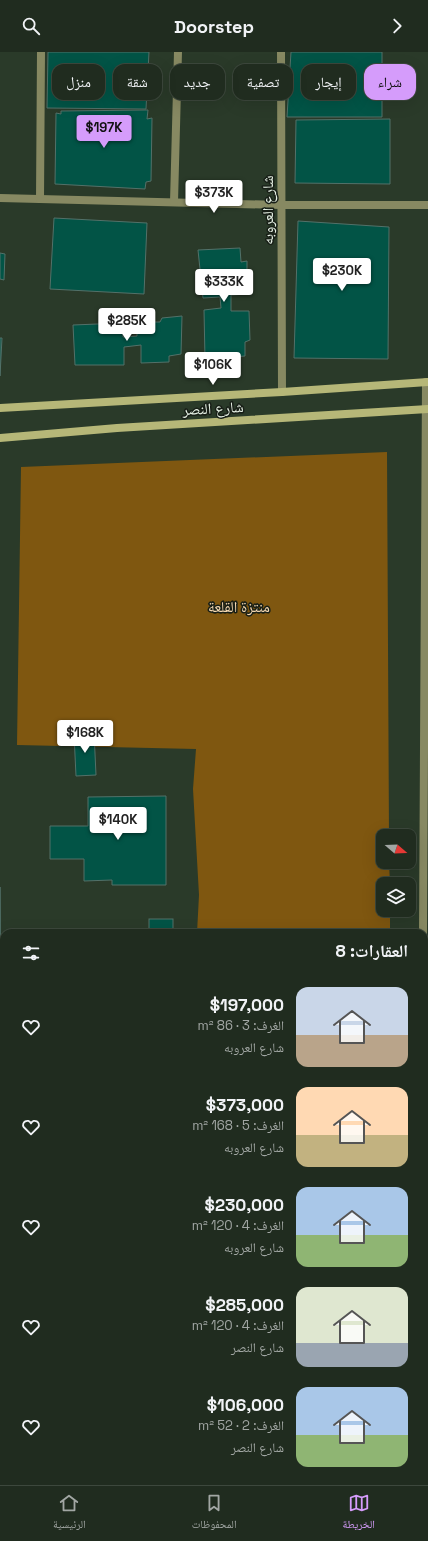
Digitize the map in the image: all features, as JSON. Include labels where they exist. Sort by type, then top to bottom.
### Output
[{"type":"street","points":[[40,199],[41,52]]},
{"type":"street","points":[[174,202],[178,52]]},
{"type":"street","name":"شارع العروبه","points":[[281,52],[282,392]]},
{"type":"street","points":[[0,198],[281,205],[428,205]]},
{"type":"street","points":[[423,929],[427,382]]},
{"type":"street","name":"شارع النصر","points":[[0,408],[427,382]]},
{"type":"street","name":"شارع النصر","points":[[0,438],[117,428],[427,409]]},
{"type":"green space","name":"منتزة القلعة","points":[[387,452],[389,829],[376,829],[376,869],[389,869],[390,877],[376,877],[376,917],[390,917],[390,929],[197,929],[199,895],[193,789],[196,749],[17,745],[21,467]]},
{"type":"building","points":[[48,52],[149,52],[148,64],[113,64],[113,100],[146,100],[146,109],[47,108]]},
{"type":"building","points":[[291,52],[382,52],[382,64],[364,64],[364,100],[382,100],[382,117],[287,117],[288,100],[293,100],[293,64],[290,64]]},
{"type":"building","points":[[148,110],[147,119],[152,118],[151,181],[146,182],[145,189],[55,184],[56,113],[61,114],[61,111]]},
{"type":"building","points":[[390,119],[390,184],[295,183],[296,120]]},
{"type":"building","points":[[54,218],[147,223],[144,294],[50,289]]},
{"type":"building","points":[[298,221],[389,227],[388,359],[294,358]]},
{"type":"building","points":[[240,248],[241,262],[247,261],[247,294],[231,295],[231,311],[249,311],[250,340],[245,342],[245,356],[205,359],[204,310],[221,308],[220,297],[203,298],[198,250]]},
{"type":"building","points":[[0,253],[5,254],[4,280],[0,279]]},
{"type":"building","points":[[182,316],[181,354],[169,356],[169,362],[141,363],[141,345],[124,347],[124,365],[75,365],[73,325],[122,323],[123,337],[137,336],[137,322],[160,322],[162,318]]},
{"type":"building","points":[[0,338],[2,338],[0,376]]},
{"type":"building","points":[[94,732],[96,775],[76,776],[74,734]]},
{"type":"building","points":[[166,796],[166,885],[112,885],[112,880],[84,881],[84,859],[50,859],[50,826],[88,826],[88,797]]},
{"type":"building","points":[[149,919],[173,919],[173,929],[149,929]]}]
